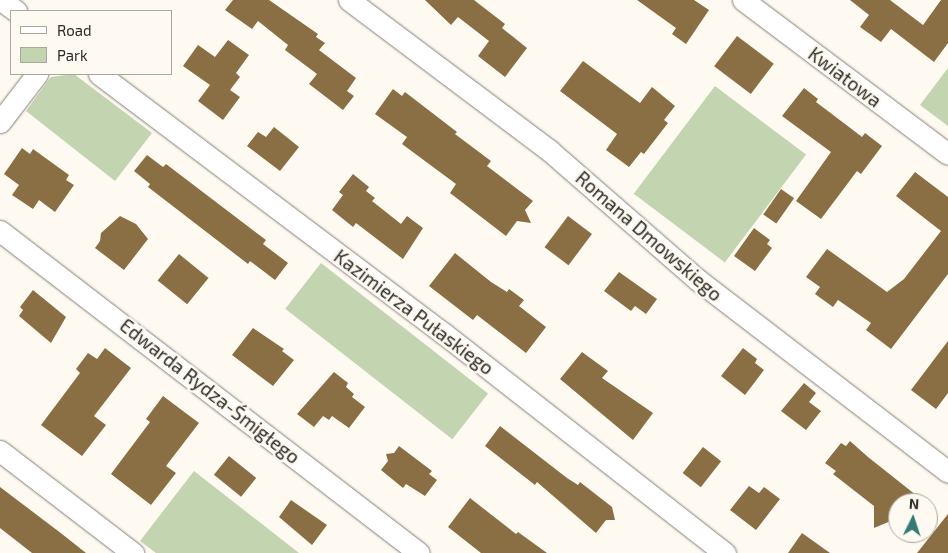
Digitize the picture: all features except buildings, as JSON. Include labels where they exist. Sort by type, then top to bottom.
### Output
[{"type":"street","points":[[1,0],[15,10]]},
{"type":"street","name":"Romana Dmowskiego","points":[[349,0],[550,151],[698,280],[948,472]]},
{"type":"street","name":"Kwiatowa","points":[[743,0],[948,154]]},
{"type":"street","points":[[0,122],[36,75]]},
{"type":"street","name":"Kazimierza Pułaskiego","points":[[100,75],[442,333],[726,553]]},
{"type":"street","name":"Edwarda Rydza-Śmigłego","points":[[0,231],[420,553]]},
{"type":"street","points":[[0,451],[133,553]]},
{"type":"green space","points":[[948,68],[948,126],[920,105]]},
{"type":"green space","points":[[75,75],[152,133],[115,181],[26,111],[51,77]]},
{"type":"green space","points":[[715,86],[806,155],[725,262],[634,194]]},
{"type":"green space","points":[[321,263],[488,394],[452,439],[285,309]]},
{"type":"green space","points":[[194,471],[299,553],[156,553],[140,541]]}]
